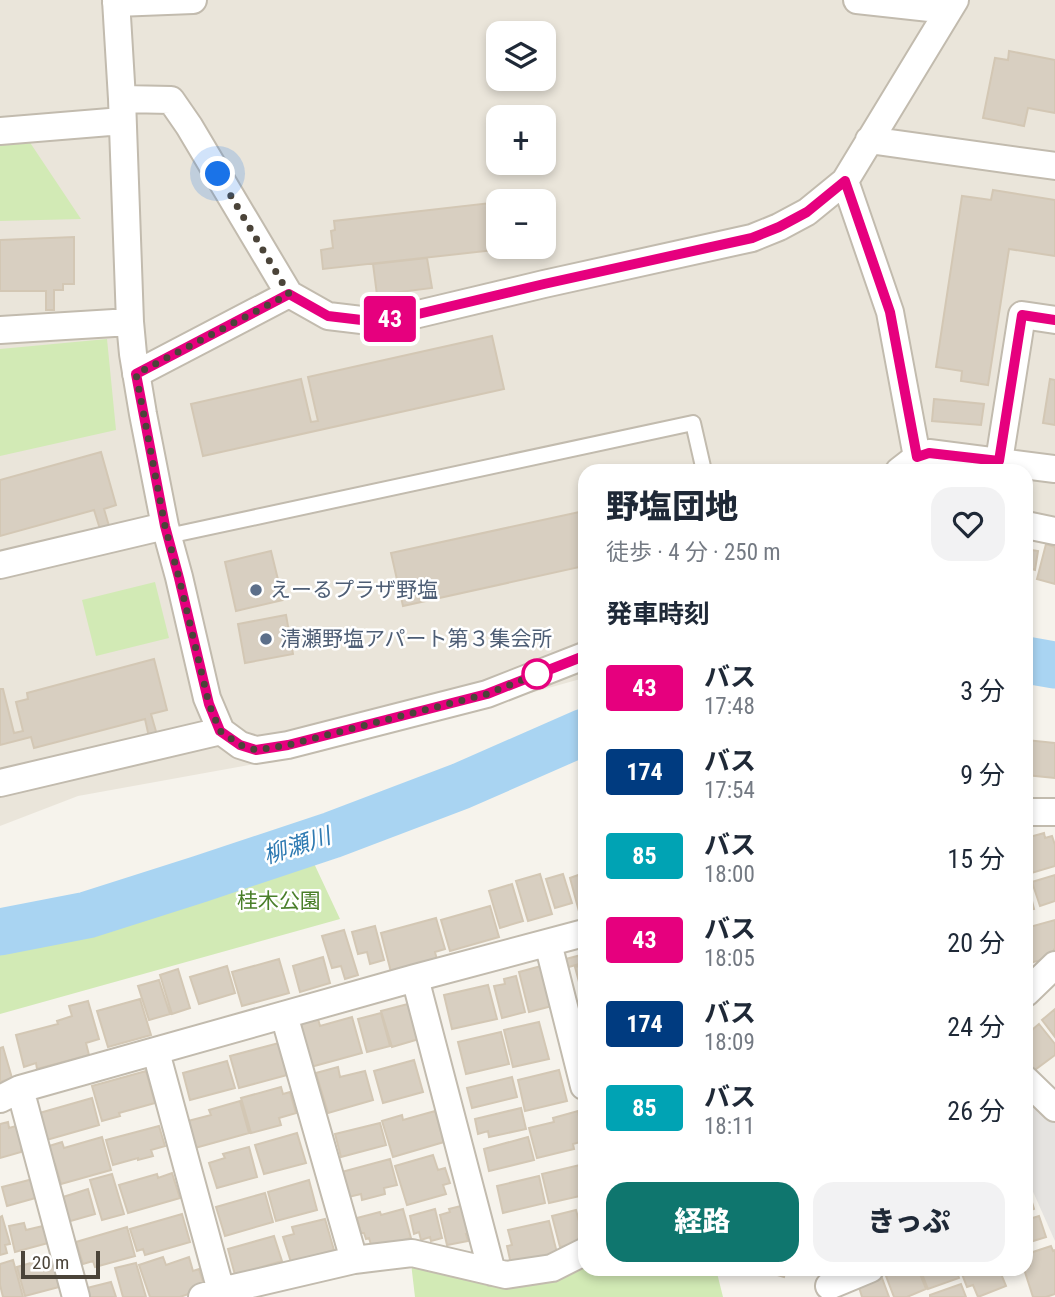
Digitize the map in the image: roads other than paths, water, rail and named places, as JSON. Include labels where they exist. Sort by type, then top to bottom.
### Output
[{"type":"street","points":[[193,0],[116,2],[130,322],[136,374],[167,531],[207,698],[220,731],[240,745],[256,750],[288,745],[487,694],[578,658]]},
{"type":"street","points":[[0,131],[171,100],[289,294],[328,316],[370,321],[410,316],[752,238],[807,212],[845,181],[951,5],[857,0]]},
{"type":"street","points":[[869,140],[1055,166]]},
{"type":"street","points":[[845,181],[890,312],[908,464],[929,453],[1020,464]]},
{"type":"street","points":[[136,374],[289,294]]},
{"type":"street","points":[[999,461],[1022,315],[1055,320]]},
{"type":"street","points":[[0,330],[130,322]]},
{"type":"street","points":[[1033,466],[1055,469]]},
{"type":"street","points":[[1033,526],[1055,531]]},
{"type":"street","points":[[0,565],[167,531]]},
{"type":"street","points":[[0,783],[220,731]]},
{"type":"street","points":[[1033,812],[1055,811]]},
{"type":"street","points":[[76,1297],[10,1094],[415,978],[578,935]]},
{"type":"street","points":[[548,943],[578,1062]]},
{"type":"street","points":[[1033,986],[1055,965]]},
{"type":"street","points":[[415,978],[492,1272]]},
{"type":"street","points":[[285,1016],[354,1259]]},
{"type":"street","points":[[156,1052],[211,1294],[354,1259],[412,1253],[506,1275],[552,1268],[578,1255]]},
{"type":"street","points":[[1033,1087],[1055,1108]]},
{"type":"street","points":[[827,1284],[850,1276]]},
{"type":"lane","points":[[167,531],[693,423],[702,464]]},
{"type":"waterway","name":"柳瀬川","points":[[1033,661],[1055,665]]},
{"type":"waterway","name":"柳瀬川","points":[[0,932],[87,915],[332,835],[461,786],[578,735]]},
{"type":"place","name":"えーるプラザ野塩","points":[[256,590]]},
{"type":"place","name":"清瀬野塩アパート第３集会所","points":[[266,639]]},
{"type":"park label","name":"桂木公園","points":[[279,901]]}]
